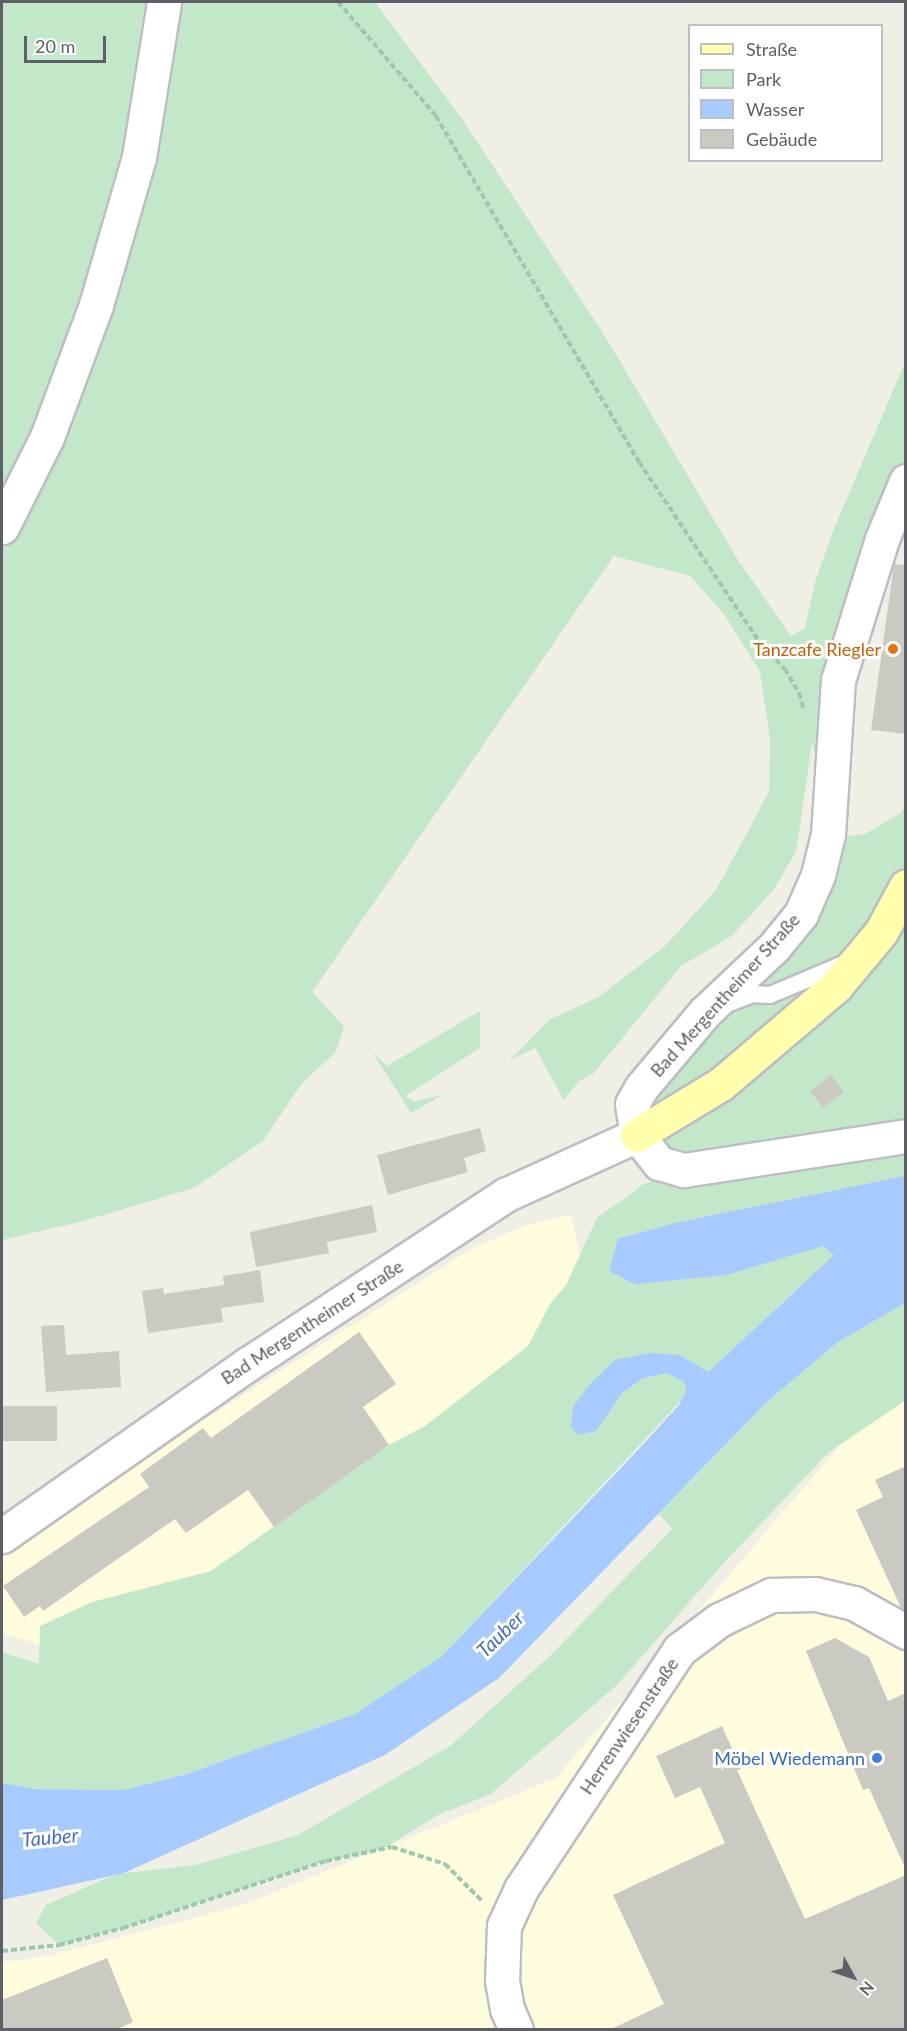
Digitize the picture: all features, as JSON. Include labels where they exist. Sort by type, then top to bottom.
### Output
[{"type":"main road","points":[[637,1135],[721,1084],[836,986],[881,933],[906,886]]},
{"type":"street","points":[[2,526],[47,438],[96,305],[138,157],[164,2]]},
{"type":"street","name":"Bad Mergentheimer Straße","points":[[906,482],[882,538],[838,680],[828,834],[818,875],[801,914],[774,947],[705,1011],[641,1088],[632,1104],[637,1135],[659,1163],[684,1170],[906,1136]]},
{"type":"street","name":"Bad Mergentheimer Straße","points":[[2,1536],[248,1364],[505,1195],[637,1135]]},
{"type":"street","name":"Herrenwiesenstraße","points":[[516,2030],[507,2009],[502,1982],[504,1926],[521,1889],[680,1650],[719,1620],[771,1595],[815,1594],[854,1603],[906,1632]]},
{"type":"lane","points":[[705,1011],[752,994],[770,995],[861,957]]},
{"type":"path","points":[[338,2],[436,116],[639,462],[763,647]]},
{"type":"path","points":[[2,1951],[59,1945],[91,1937],[326,1861],[392,1847],[446,1864],[504,1926]]},
{"type":"shaded area","points":[[571,1215],[580,1255],[567,1302],[545,1337],[298,1531],[63,1652],[2,1633],[2,1554],[28,1533],[471,1249],[527,1225]]},
{"type":"shaded area","points":[[905,1389],[905,2029],[2,2029],[2,1962],[48,1956],[243,1905],[556,1778],[871,1409]]},
{"type":"green space","points":[[2,2],[375,2],[462,119],[603,333],[738,560],[791,636],[805,628],[815,582],[833,531],[906,360],[905,481],[882,539],[830,808],[812,743],[796,852],[774,889],[733,935],[681,966],[593,1074],[579,1081],[564,1100],[535,1048],[510,1060],[549,1020],[600,996],[665,946],[716,890],[769,792],[770,739],[760,672],[724,614],[690,576],[614,556],[312,992],[344,1026],[336,1052],[302,1083],[263,1141],[194,1188],[80,1222],[2,1240]]},
{"type":"green space","points":[[905,806],[905,1235],[818,1290],[801,1285],[708,1372],[441,1657],[355,1714],[187,1774],[123,1790],[35,1789],[2,1783],[2,1652],[39,1664],[40,1626],[92,1602],[211,1571],[389,1445],[425,1426],[528,1346],[550,1304],[566,1285],[597,1218],[644,1184],[683,1170],[632,1104],[774,947],[838,837],[865,834],[901,813]]},
{"type":"green space","points":[[480,1011],[480,1048],[405,1096],[414,1101],[442,1095],[411,1113],[372,1052],[387,1066]]},
{"type":"green space","points":[[905,1303],[905,1401],[829,1452],[720,1567],[617,1685],[491,1794],[440,1814],[383,1849],[326,1861],[123,1928],[59,1945],[36,1923],[46,1905],[116,1874],[196,1865],[298,1835],[450,1746],[552,1654],[672,1529],[659,1514],[768,1401],[838,1342]]},
{"type":"water","name":"Tauber","points":[[905,1176],[905,1303],[838,1342],[768,1401],[499,1678],[385,1755],[124,1873],[2,1900],[2,1783],[35,1789],[123,1790],[187,1774],[355,1714],[441,1657],[679,1405],[687,1389],[683,1381],[667,1373],[643,1378],[622,1393],[596,1431],[578,1435],[571,1427],[573,1407],[590,1384],[615,1360],[649,1353],[680,1355],[708,1372],[834,1255],[823,1246],[726,1275],[635,1284],[609,1271],[618,1239],[675,1223]]},
{"type":"building","name":"Tanzcafe Riegler","points":[[894,564],[906,565],[906,734],[871,730]]},
{"type":"building","points":[[831,1075],[844,1092],[823,1107],[810,1091]]},
{"type":"building","points":[[480,1128],[486,1151],[464,1158],[468,1172],[388,1195],[377,1155]]},
{"type":"building","points":[[372,1205],[377,1232],[327,1242],[329,1253],[256,1267],[250,1232]]},
{"type":"building","points":[[260,1270],[264,1302],[221,1308],[223,1322],[148,1333],[142,1291],[163,1288],[164,1294],[224,1285],[223,1276]]},
{"type":"building","points":[[64,1325],[66,1355],[119,1351],[121,1387],[46,1392],[41,1326]]},
{"type":"building","points":[[359,1332],[396,1384],[363,1407],[389,1445],[274,1527],[248,1490],[186,1533],[175,1519],[43,1611],[40,1606],[24,1617],[3,1586],[149,1487],[140,1474],[203,1428],[211,1438]]},
{"type":"building","points":[[2,1406],[57,1406],[57,1441],[2,1441]]},
{"type":"building","points":[[906,1466],[906,1610],[901,1608],[856,1510],[883,1497],[875,1480]]},
{"type":"building","name":"Möbel Wiedemann","points":[[835,1638],[869,1657],[888,1701],[906,1693],[906,1870],[869,1788],[863,1790],[806,1651]]},
{"type":"building","points":[[722,1726],[741,1769],[737,1770],[805,1919],[906,1875],[906,2030],[609,2030],[664,2004],[613,1895],[725,1843],[700,1787],[675,1798],[656,1756]]},
{"type":"building","points":[[107,1958],[133,2022],[115,2030],[2,2030],[2,2000]]},
{"type":"place","name":"Tanzcafe Riegler","points":[[893,649]]},
{"type":"place","name":"Möbel Wiedemann","points":[[877,1758]]}]
